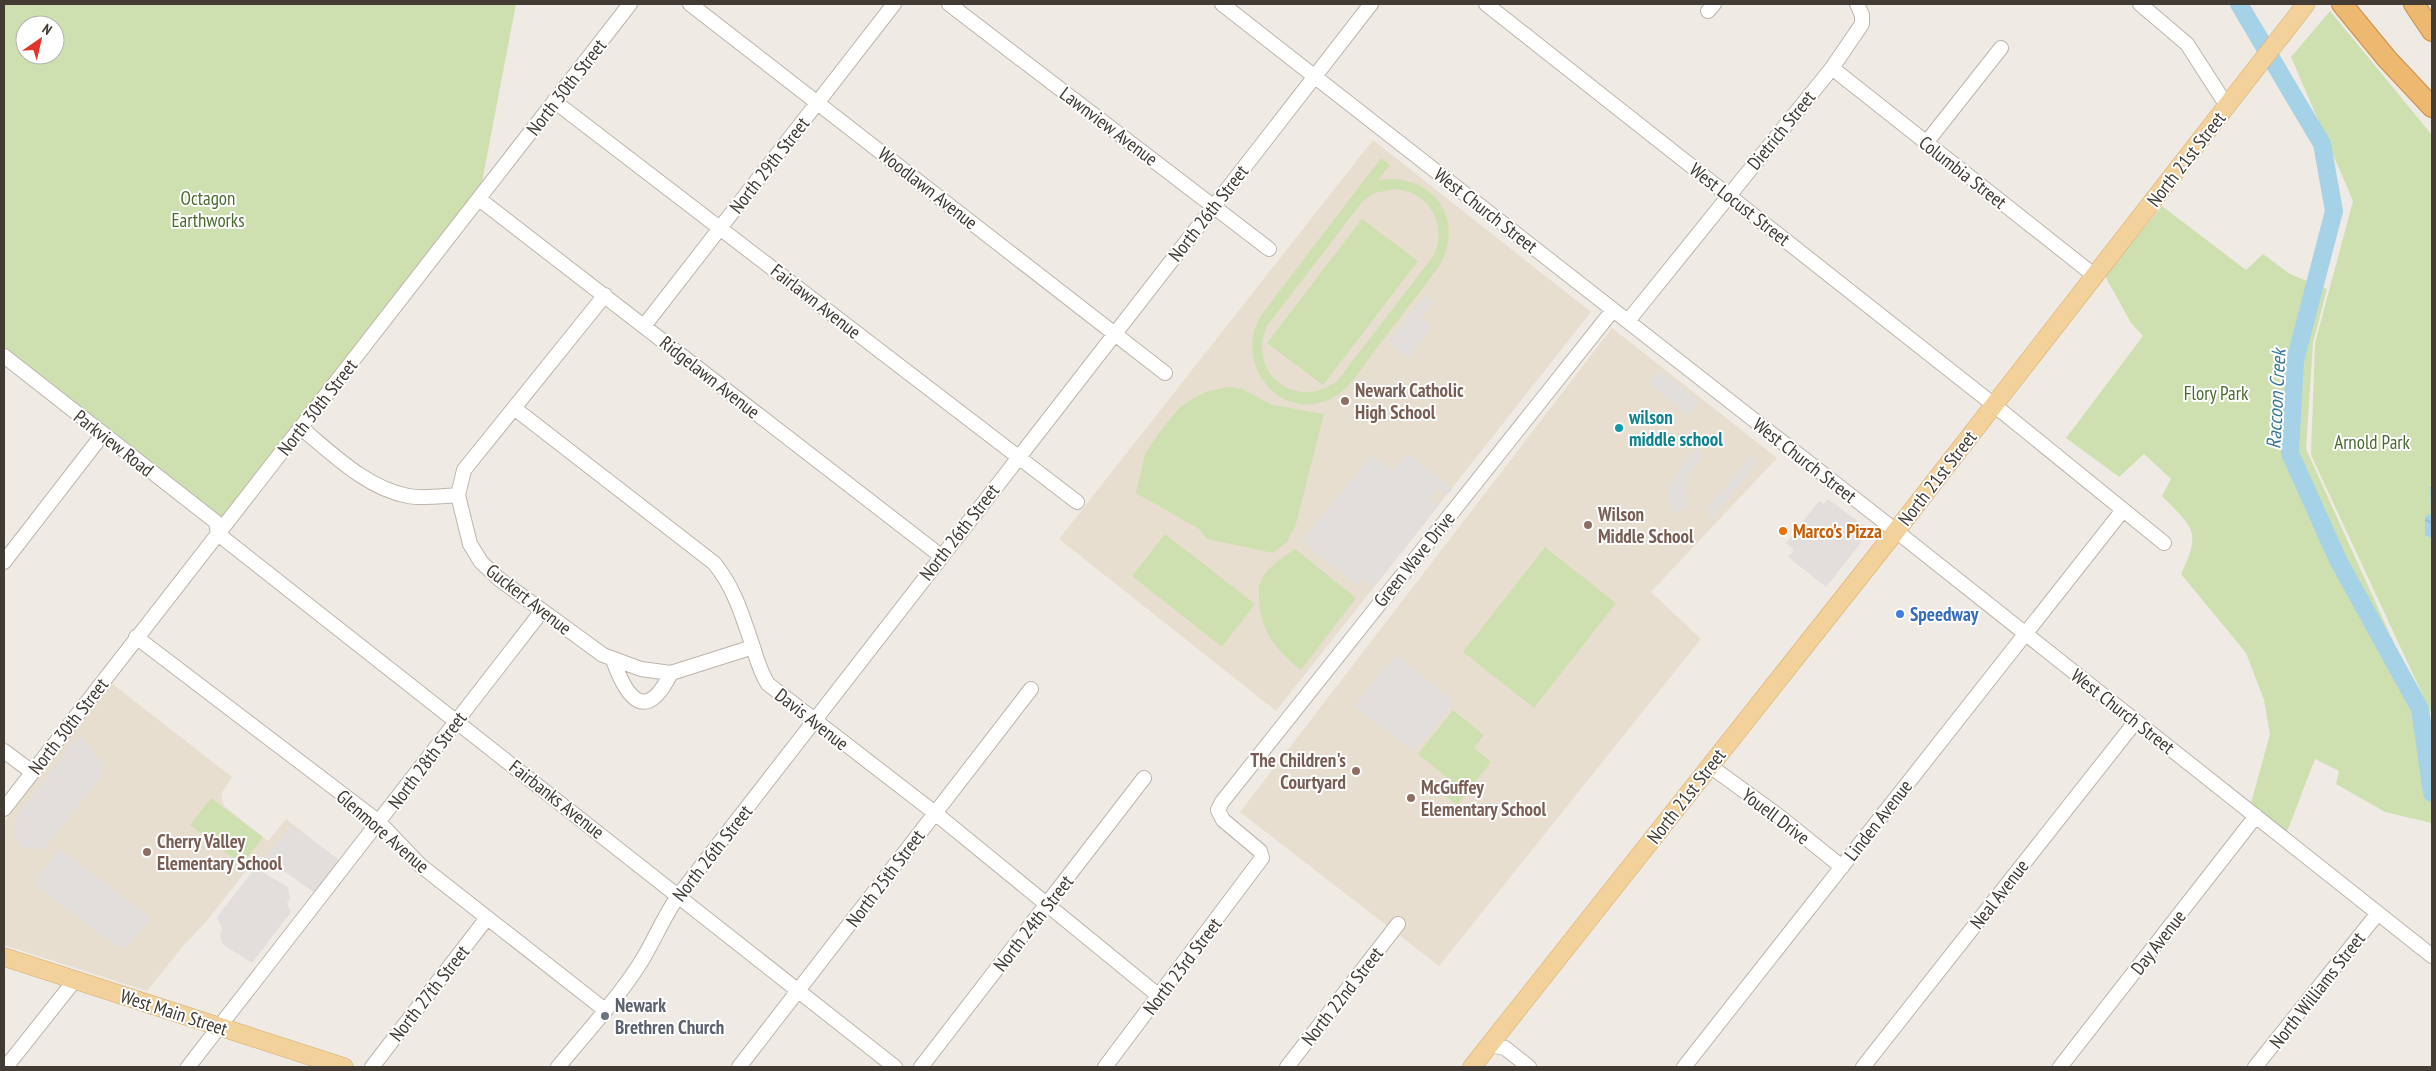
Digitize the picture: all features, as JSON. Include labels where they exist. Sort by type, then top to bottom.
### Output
[{"type":"highway","points":[[2342,4],[2387,59],[2432,107]]},
{"type":"highway","points":[[2414,4],[2432,31]]},
{"type":"main road","name":"North 21st Street","points":[[1472,1067],[1896,531],[2306,4]]},
{"type":"main road","name":"West Main Street","points":[[4,957],[344,1067]]},
{"type":"street","name":"North 30th Street","points":[[4,809],[630,4]]},
{"type":"street","name":"Woodlawn Avenue","points":[[690,4],[1165,373]]},
{"type":"street","name":"North 29th Street","points":[[644,326],[894,4]]},
{"type":"street","name":"Lawnview Avenue","points":[[949,4],[1269,249]]},
{"type":"street","name":"West Church Street","points":[[1222,4],[1896,531],[2432,956]]},
{"type":"street","name":"North 26th Street","points":[[558,1067],[638,967],[653,943],[667,911],[679,895],[1371,4]]},
{"type":"street","name":"West Locust Street","points":[[1486,4],[1994,405],[2164,543]]},
{"type":"street","name":"Dietrich Street","points":[[1628,321],[1832,68],[1862,24],[1862,15],[1857,4]]},
{"type":"street","points":[[2140,4],[2188,44],[2227,106]]},
{"type":"street","points":[[1926,143],[2001,48]]},
{"type":"street","name":"Columbia Street","points":[[1832,68],[2045,234],[2095,276]]},
{"type":"street","name":"Fairlawn Avenue","points":[[554,101],[1077,502]]},
{"type":"street","name":"Ridgelawn Avenue","points":[[479,198],[941,556]]},
{"type":"street","points":[[301,428],[362,477],[377,485],[408,496],[423,498],[458,495],[464,470],[605,295]]},
{"type":"street","name":"Green Wave Drive","points":[[1258,865],[1262,858],[1260,851],[1223,820],[1218,810],[1222,802],[1303,697],[1613,310]]},
{"type":"street","name":"Parkview Road","points":[[4,356],[216,522],[218,534]]},
{"type":"street","name":"Davis Avenue","points":[[514,408],[714,563],[726,577],[736,596],[760,673],[768,684],[935,813],[1159,996]]},
{"type":"street","points":[[4,562],[103,434]]},
{"type":"street","name":"Guckert Avenue","points":[[458,495],[470,544],[481,562],[499,579],[542,611],[613,660],[641,669],[671,673],[753,646]]},
{"type":"street","name":"Linden Avenue","points":[[1684,1067],[2123,510]]},
{"type":"street","name":"Fairbanks Avenue","points":[[218,534],[457,720],[895,1067]]},
{"type":"street","name":"North 28th Street","points":[[188,1067],[542,611]]},
{"type":"street","name":"Glenmore Avenue","points":[[136,637],[379,822],[420,865],[605,1010]]},
{"type":"street","points":[[613,660],[626,691],[641,702],[651,701],[658,696],[671,673]]},
{"type":"street","name":"North 25th Street","points":[[739,1067],[1031,689]]},
{"type":"street","name":"Neal Avenue","points":[[1863,1067],[2136,721]]},
{"type":"street","points":[[4,751],[32,772]]},
{"type":"street","name":"Youell Drive","points":[[1710,766],[1780,817],[1842,867]]},
{"type":"street","name":"North 24th Street","points":[[921,1067],[1144,778]]},
{"type":"street","name":"Day Avenue","points":[[2060,1067],[2256,816]]},
{"type":"street","name":"North 23rd Street","points":[[1105,1067],[1258,865]]},
{"type":"street","name":"North Williams Street","points":[[2256,1067],[2378,912]]},
{"type":"street","name":"North 27th Street","points":[[372,1067],[487,918]]},
{"type":"street","name":"North 22nd Street","points":[[1286,1067],[1398,924]]},
{"type":"street","points":[[6,1067],[74,980]]},
{"type":"street","points":[[1489,1045],[1505,1048],[1529,1067]]},
{"type":"shaded area","name":"Newark Catholic High School","points":[[1373,140],[1591,312],[1276,711],[1059,539]]},
{"type":"shaded area","points":[[1425,295],[1434,302],[1422,318],[1432,327],[1408,358],[1388,342]]},
{"type":"shaded area","points":[[1612,328],[1777,458],[1651,592],[1701,639],[1439,966],[1240,812]]},
{"type":"shaded area","points":[[1660,370],[1700,402],[1689,415],[1649,383]]},
{"type":"shaded area","points":[[1700,448],[1701,458],[1690,473],[1686,484],[1685,494],[1689,507],[1674,513],[1667,496],[1668,488],[1690,454]]},
{"type":"shaded area","points":[[1753,452],[1757,462],[1711,521],[1708,509]]},
{"type":"shaded area","points":[[1408,453],[1452,489],[1447,495],[1438,488],[1431,498],[1439,505],[1374,587],[1363,578],[1357,585],[1302,541],[1372,455],[1393,471]]},
{"type":"shaded area","points":[[1828,499],[1863,525],[1857,533],[1864,539],[1826,587],[1788,557],[1794,550],[1786,543],[1819,501],[1824,504]]},
{"type":"shaded area","points":[[1397,658],[1402,659],[1450,699],[1449,709],[1421,744],[1413,748],[1408,747],[1354,706],[1389,663]]},
{"type":"shaded area","points":[[110,682],[232,777],[221,794],[224,806],[268,841],[286,819],[345,865],[321,897],[266,858],[257,857],[205,923],[183,946],[147,991],[4,945],[4,823]]},
{"type":"shaded area","points":[[82,737],[103,764],[100,778],[45,848],[31,850],[23,847],[14,836],[15,819],[75,740]]},
{"type":"shaded area","points":[[292,824],[345,865],[321,897],[265,858]]},
{"type":"shaded area","points":[[60,849],[151,918],[127,947],[116,946],[37,886],[39,875]]},
{"type":"shaded area","points":[[259,863],[262,872],[288,887],[290,899],[287,903],[291,912],[252,963],[222,944],[220,935],[222,929],[217,917]]},
{"type":"green space","name":"Octagon Earthworks","points":[[4,4],[516,4],[479,198],[222,520],[4,352]]},
{"type":"green space","name":"Arnold Park","points":[[2330,11],[2432,135],[2432,715],[2311,455],[2315,343],[2353,201],[2291,57]]},
{"type":"green space","points":[[1381,158],[1390,165],[1378,180],[1397,179],[1414,183],[1429,191],[1440,203],[1446,217],[1449,233],[1446,250],[1438,268],[1353,380],[1339,394],[1319,403],[1300,404],[1283,398],[1268,387],[1258,372],[1253,353],[1254,334],[1262,314]],"holes":[[[1395,189],[1407,191],[1426,203],[1437,221],[1439,232],[1434,255],[1338,380],[1323,389],[1307,392],[1292,390],[1280,383],[1270,373],[1264,359],[1262,343],[1267,326],[1363,201],[1374,193]]]},
{"type":"green space","name":"Flory Park","points":[[2162,206],[2246,270],[2263,254],[2290,274],[2327,289],[2313,343],[2306,449],[2432,727],[2432,823],[2385,812],[2336,784],[2339,771],[2315,759],[2287,832],[2251,803],[2270,734],[2264,700],[2246,653],[2181,574],[2191,548],[2192,538],[2191,530],[2187,523],[2162,496],[2171,479],[2144,454],[2119,477],[2066,438],[2143,336],[2131,323],[2105,276]]},
{"type":"green space","points":[[1362,219],[1418,261],[1323,385],[1267,343]]},
{"type":"green space","points":[[1229,387],[1242,389],[1273,405],[1324,414],[1296,524],[1287,542],[1273,553],[1207,539],[1199,529],[1136,493],[1145,454],[1161,430],[1181,406],[1205,392]]},
{"type":"green space","points":[[1165,534],[1255,604],[1222,647],[1132,576]]},
{"type":"green space","points":[[1545,547],[1616,603],[1534,708],[1463,652]]},
{"type":"green space","points":[[1295,549],[1356,598],[1301,670],[1279,650],[1269,635],[1262,618],[1259,594],[1260,584],[1267,571]]},
{"type":"green space","points":[[1453,710],[1484,735],[1474,748],[1491,762],[1457,805],[1439,791],[1449,779],[1418,754]]},
{"type":"green space","points":[[211,798],[263,837],[242,865],[190,825]]},
{"type":"water","points":[[2430,487],[2432,487],[2432,551],[2431,538],[2425,535],[2425,517],[2431,513]]},
{"type":"waterway","name":"Raccoon Creek","points":[[2239,4],[2322,144],[2334,211],[2295,361],[2290,453],[2338,560],[2420,709],[2432,793]]},
{"type":"place","name":"Newark Catholic High School","points":[[1345,401]]},
{"type":"place","name":"wilson middle school","points":[[1619,428]]},
{"type":"place","name":"Wilson Middle School","points":[[1588,525]]},
{"type":"place","name":"Marco's Pizza","points":[[1783,531]]},
{"type":"place","name":"Speedway","points":[[1900,614]]},
{"type":"place","name":"The Children's Courtyard","points":[[1356,771]]},
{"type":"place","name":"McGuffey Elementary School","points":[[1411,798]]},
{"type":"place","name":"Cherry Valley Elementary School","points":[[147,852]]},
{"type":"place","name":"Newark Brethren Church","points":[[605,1016]]}]
